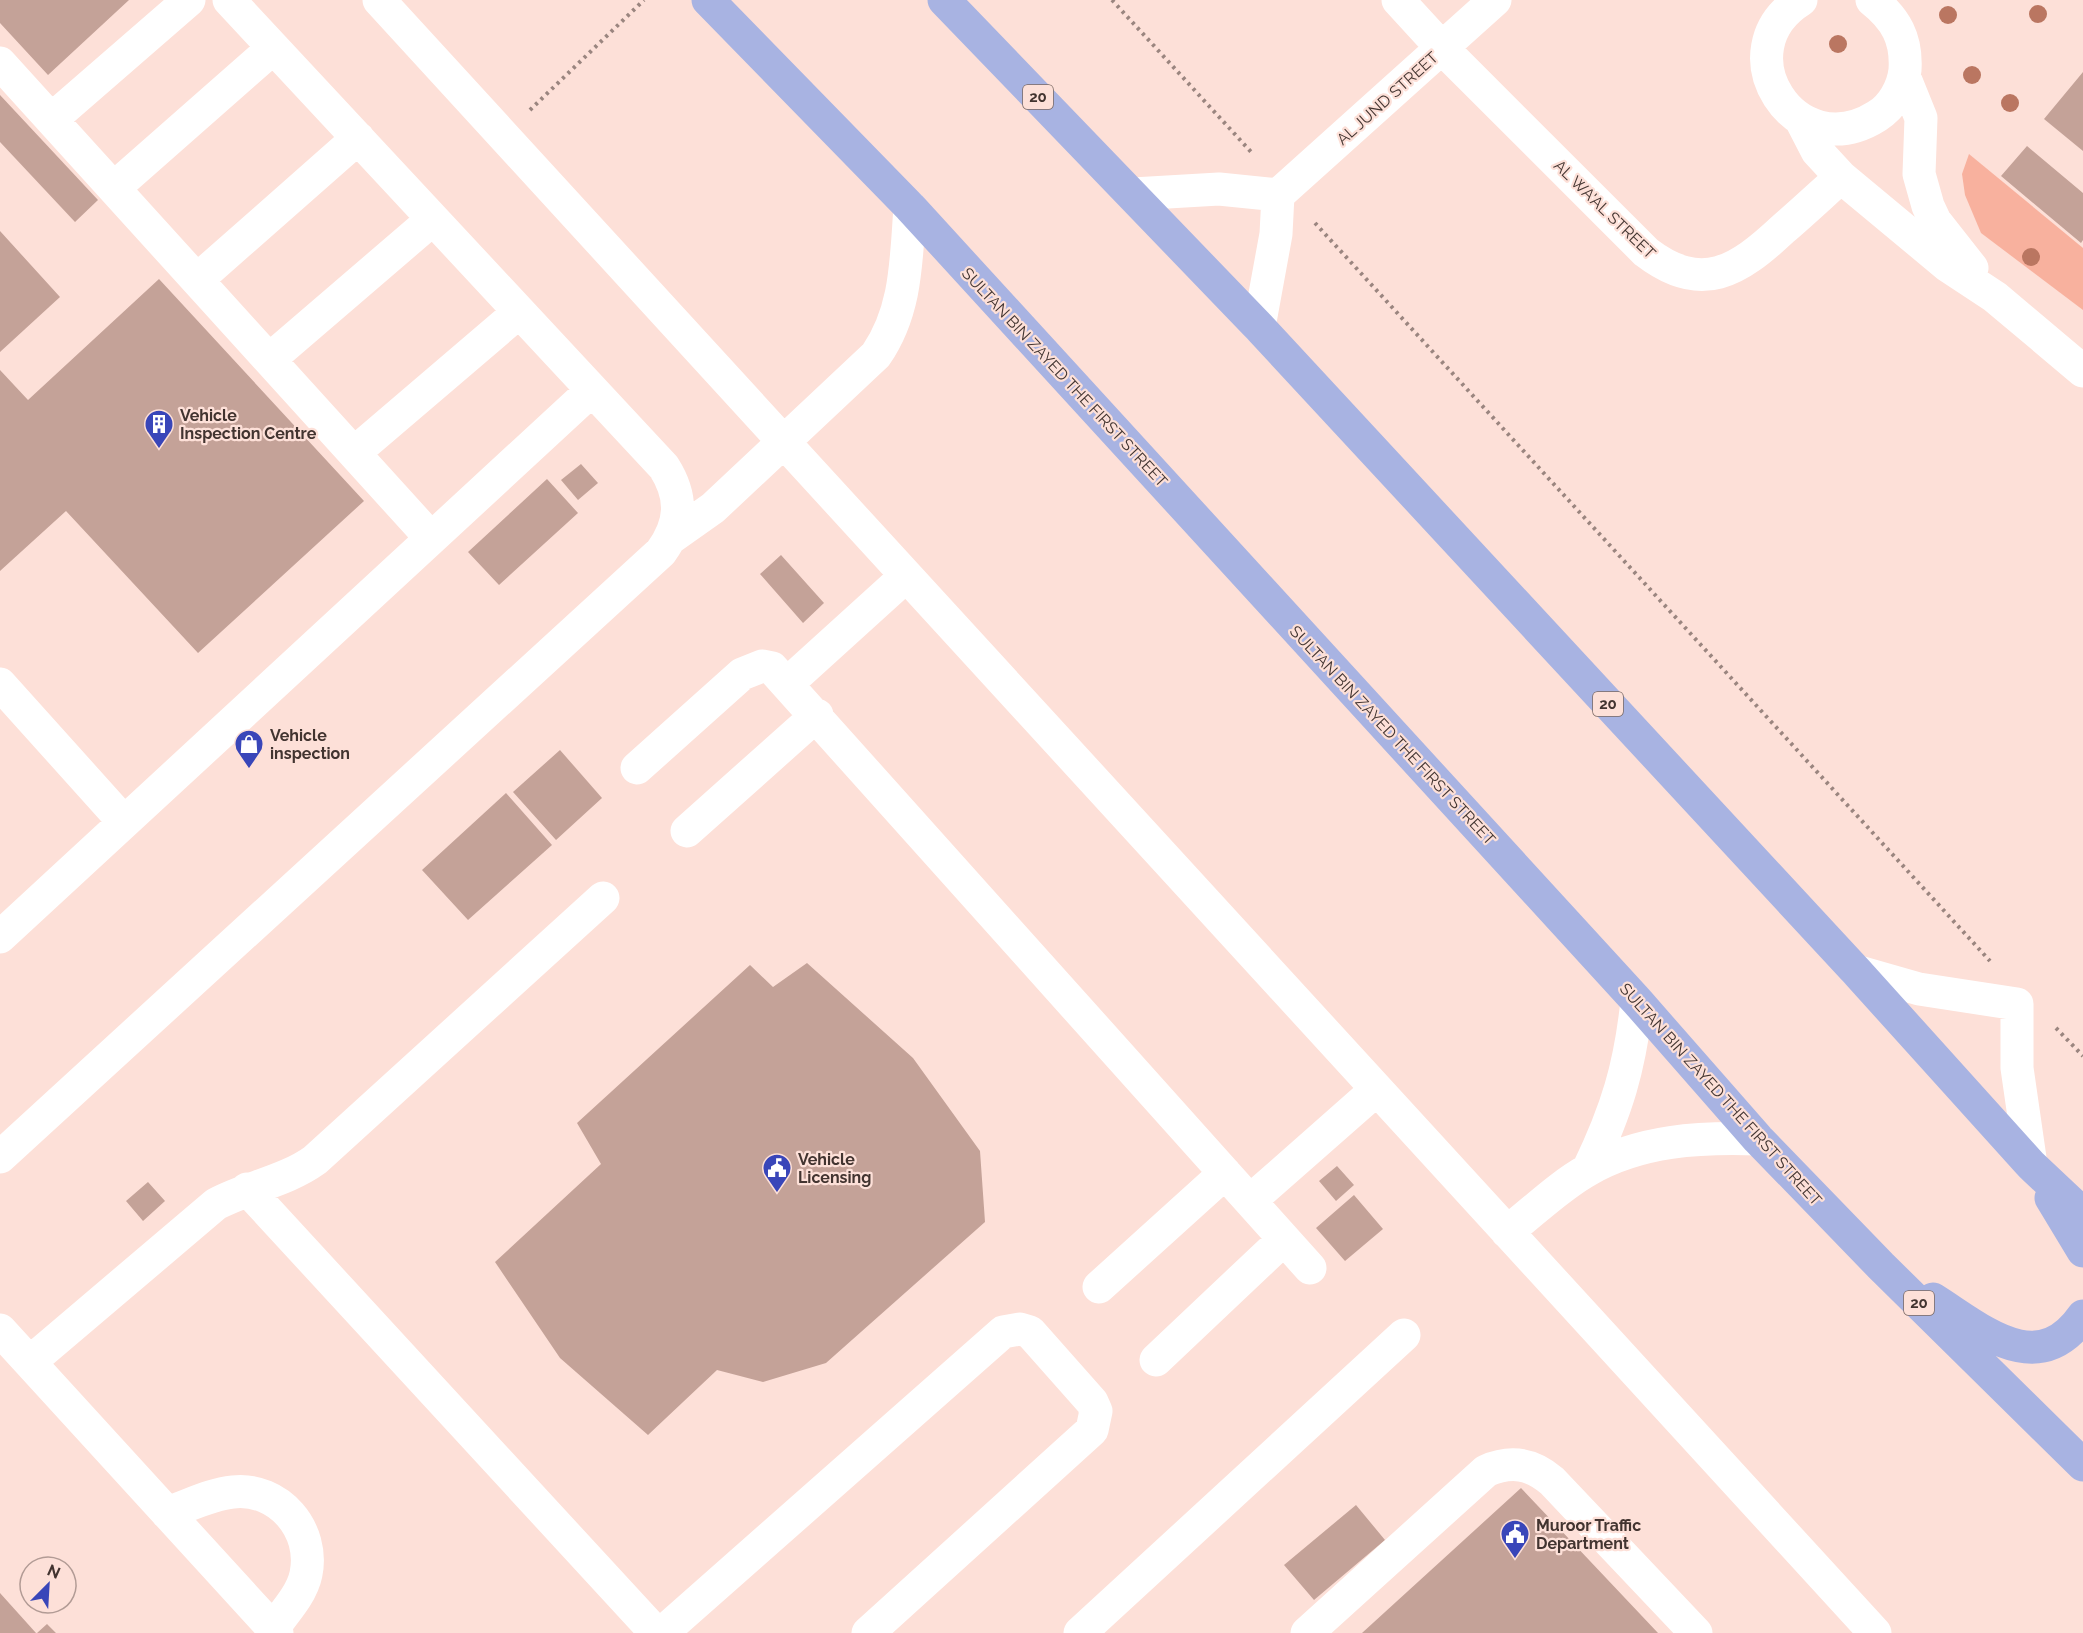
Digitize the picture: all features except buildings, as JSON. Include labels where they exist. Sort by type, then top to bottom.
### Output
[{"type":"main road","name":"SULTAN BIN ZAYED THE FIRST STREET","points":[[708,0],[910,207],[1637,1001],[1758,1139],[1881,1266],[2083,1465]]},
{"type":"main road","name":"20","points":[[944,0],[1259,327],[1856,971],[2031,1165],[2083,1214]]},
{"type":"main road","points":[[2031,1165],[2083,1251]]},
{"type":"main road","points":[[1881,1266],[2005,1344],[2025,1348],[2045,1346],[2066,1335],[2083,1316]]},
{"type":"street","points":[[52,119],[189,0]]},
{"type":"street","points":[[0,1157],[662,552],[672,537],[678,519],[679,501],[674,483],[664,467],[229,0]]},
{"type":"street","points":[[379,0],[1875,1633]]},
{"type":"street","name":"AL WA'AL STREET","points":[[1398,0],[1442,48],[1646,252],[1678,270],[1695,274],[1716,273],[1736,267],[1754,256],[1842,177]]},
{"type":"street","name":"AL JUND STREET","points":[[1278,195],[1495,0]]},
{"type":"street","points":[[1770,0],[1766,67],[1772,88],[1784,106],[1801,120],[1821,128],[1843,129],[1864,124],[1882,112],[1897,96],[1905,65],[1904,0]]},
{"type":"street","points":[[1768,44],[1776,25],[1789,8],[1802,0]]},
{"type":"street","points":[[1872,0],[1889,14],[1901,32],[1905,65],[1921,118],[1919,174],[1928,206],[1935,221],[1995,297]]},
{"type":"street","points":[[114,188],[273,48]]},
{"type":"street","points":[[0,63],[430,537]]},
{"type":"street","points":[[1801,120],[1817,151],[1842,177],[1960,276],[1995,297],[2083,371]]},
{"type":"street","points":[[198,279],[358,138]]},
{"type":"street","points":[[1133,194],[1219,189],[1278,195],[1276,234],[1259,327]]},
{"type":"street","points":[[672,537],[713,508],[863,369],[887,339],[902,303],[910,207]]},
{"type":"street","points":[[270,359],[433,219]]},
{"type":"street","points":[[354,453],[519,312]]},
{"type":"street","points":[[4,925],[124,822],[430,537],[592,390]]},
{"type":"street","points":[[788,683],[906,576]]},
{"type":"street","points":[[637,768],[751,668],[762,666],[772,668],[817,715],[1310,1268]]},
{"type":"street","points":[[0,684],[124,822]]},
{"type":"street","points":[[687,831],[817,715]]},
{"type":"street","points":[[30,1362],[216,1204],[247,1189],[280,1179],[315,1160],[603,898]]},
{"type":"street","points":[[1856,971],[1919,989],[2017,1004],[2017,1068],[2031,1165]]},
{"type":"street","points":[[1588,1170],[1623,1088],[1632,1045],[1637,1001]]},
{"type":"street","points":[[1250,1201],[1376,1090]]},
{"type":"street","points":[[1507,1232],[1588,1170],[1628,1153],[1671,1142],[1714,1137],[1758,1139]]},
{"type":"street","points":[[1099,1287],[1225,1173]]},
{"type":"street","points":[[247,1189],[657,1633]]},
{"type":"street","points":[[1156,1360],[1284,1239]]},
{"type":"street","points":[[662,1633],[1003,1332],[1020,1329],[1030,1332],[1092,1402],[1096,1412],[1092,1430],[868,1633]]},
{"type":"street","points":[[0,1330],[275,1631],[298,1594],[306,1576],[308,1558],[298,1522],[277,1503],[251,1492],[232,1492],[168,1513]]},
{"type":"street","points":[[1080,1633],[1404,1335]]},
{"type":"street","points":[[1307,1633],[1486,1471],[1513,1463],[1541,1471],[1552,1481],[1696,1633]]},
{"type":"path","points":[[503,136],[644,0]]},
{"type":"path","points":[[1112,0],[1253,154],[1251,160]]},
{"type":"path","points":[[1309,224],[1316,223],[1994,966]]},
{"type":"path","points":[[2052,1024],[2083,1056]]},
{"type":"shaded area","points":[[1969,154],[2083,248],[2083,310],[1981,233],[1965,195],[1962,174]]},
{"type":"place","name":"Vehicle Inspection Centre","points":[[159,450]]},
{"type":"place","name":"Vehicle inspection","points":[[249,770]]},
{"type":"place","name":"Vehicle Licensing","points":[[777,1194]]},
{"type":"place","name":"Muroor Traffic Department","points":[[1515,1560]]}]
